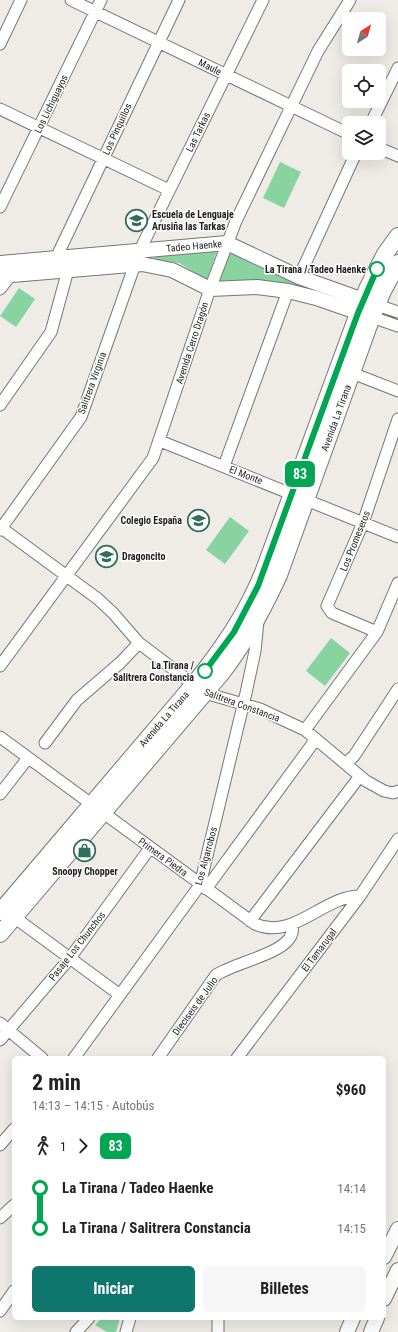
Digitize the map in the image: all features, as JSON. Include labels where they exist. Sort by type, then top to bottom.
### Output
[{"type":"highway","name":"Avenida La Tirana","points":[[200,689],[252,600],[300,497],[352,374],[377,269],[398,236]]},
{"type":"highway","name":"Avenida La Tirana","points":[[0,934],[7,915],[96,808],[200,689],[235,656],[258,618],[279,575],[300,497],[367,309],[398,263]]},
{"type":"main road","name":"Tadeo Haenke","points":[[0,263],[227,243],[367,309]]},
{"type":"main road","name":"Tadeo Haenke","points":[[6,276],[147,264],[163,267],[210,289],[257,288],[288,291],[367,309]]},
{"type":"main road","points":[[386,1253],[398,1229]]},
{"type":"main road","points":[[386,1295],[398,1270]]},
{"type":"main road","points":[[347,1332],[352,1320]]},
{"type":"main road","points":[[371,1332],[375,1320]]},
{"type":"street","points":[[0,44],[21,0]]},
{"type":"street","name":"Maule","points":[[70,0],[342,131]]},
{"type":"street","name":"Los Lichiguayos","points":[[0,207],[101,0]]},
{"type":"street","name":"Los Pinquillos","points":[[56,258],[179,0]]},
{"type":"street","name":"Las Tarkas","points":[[134,265],[263,0]]},
{"type":"street","name":"Avenida Cerro Dragón","points":[[0,666],[146,468],[160,440],[210,289],[227,243],[291,106],[326,36],[350,0]]},
{"type":"street","points":[[374,116],[398,68]]},
{"type":"street","points":[[0,109],[170,190]]},
{"type":"street","points":[[386,151],[398,156]]},
{"type":"street","points":[[299,277],[353,160]]},
{"type":"street","name":"Salitrera Virginia","points":[[0,528],[81,416],[134,265]]},
{"type":"street","points":[[0,405],[51,332],[68,270]]},
{"type":"street","points":[[0,289],[6,276]]},
{"type":"street","points":[[224,466],[288,291]]},
{"type":"street","name":"Tadeo Haenke","points":[[367,309],[398,312]]},
{"type":"street","name":"Tadeo Haenke","points":[[367,309],[398,326]]},
{"type":"street","points":[[352,374],[398,391]]},
{"type":"street","name":"Los Promeseros","points":[[377,632],[332,613],[327,606],[363,523],[398,419]]},
{"type":"street","name":"El Monte","points":[[160,440],[398,537]]},
{"type":"street","name":"Salitrera Constancia","points":[[0,528],[106,606],[139,643],[200,689],[260,709],[305,730],[360,776],[384,791],[393,793],[398,791]]},
{"type":"street","points":[[305,730],[377,632],[398,583]]},
{"type":"street","name":"Los Algarrobos","points":[[75,1056],[203,887],[255,651],[258,618]]},
{"type":"street","points":[[45,743],[77,700],[120,663],[139,643]]},
{"type":"street","points":[[346,763],[354,756],[398,689]]},
{"type":"street","name":"Primera Piedra","points":[[0,737],[250,921],[266,928],[278,928],[292,924],[338,900],[360,896]]},
{"type":"street","points":[[203,887],[316,739]]},
{"type":"street","points":[[0,794],[28,758]]},
{"type":"street","points":[[250,921],[360,776]]},
{"type":"street","name":"El Tamarugal","points":[[239,1056],[360,896],[398,839]]},
{"type":"street","name":"Pasaje Los Chunchos","points":[[0,1040],[70,958],[150,848]]},
{"type":"street","points":[[7,915],[70,958],[120,995]]},
{"type":"street","name":"Dieciseis de Julio","points":[[159,1056],[216,975],[227,968],[261,955],[287,941],[292,933],[292,924]]},
{"type":"street","points":[[0,1022],[40,1056]]},
{"type":"street","points":[[0,1145],[12,1131]]},
{"type":"street","points":[[0,1218],[12,1207]]},
{"type":"street","points":[[0,1294],[12,1293]]},
{"type":"street","points":[[0,1311],[12,1294]]},
{"type":"street","points":[[76,1332],[86,1320]]},
{"type":"street","points":[[126,1332],[129,1320]]},
{"type":"street","points":[[218,1320],[218,1332]]},
{"type":"green space","points":[[280,162],[301,172],[284,208],[263,198]]},
{"type":"green space","points":[[218,248],[207,280],[179,263],[155,260],[154,255]]},
{"type":"green space","points":[[230,250],[352,299],[219,282]]},
{"type":"green space","points":[[19,288],[35,299],[16,327],[0,316]]},
{"type":"green space","points":[[230,517],[249,531],[225,564],[206,550]]},
{"type":"green space","points":[[331,638],[350,653],[325,686],[306,671]]},
{"type":"green space","points":[[100,1320],[119,1320],[116,1332],[107,1332],[95,1325]]},
{"type":"bus line","name":"83","points":[[205,671],[234,632],[258,586],[358,313],[369,284],[377,269]]},
{"type":"place","name":"Escuela de Lenguaje Arusiña las Tarkas","points":[[137,220]]},
{"type":"place","name":"La Tirana / Tadeo Haenke","points":[[377,269]]},
{"type":"place","name":"Colegio España","points":[[198,520]]},
{"type":"place","name":"Dragoncito","points":[[107,556]]},
{"type":"place","name":"La Tirana / Salitrera Constancia","points":[[205,671]]},
{"type":"place","name":"Snoopy Chopper","points":[[85,851]]}]
